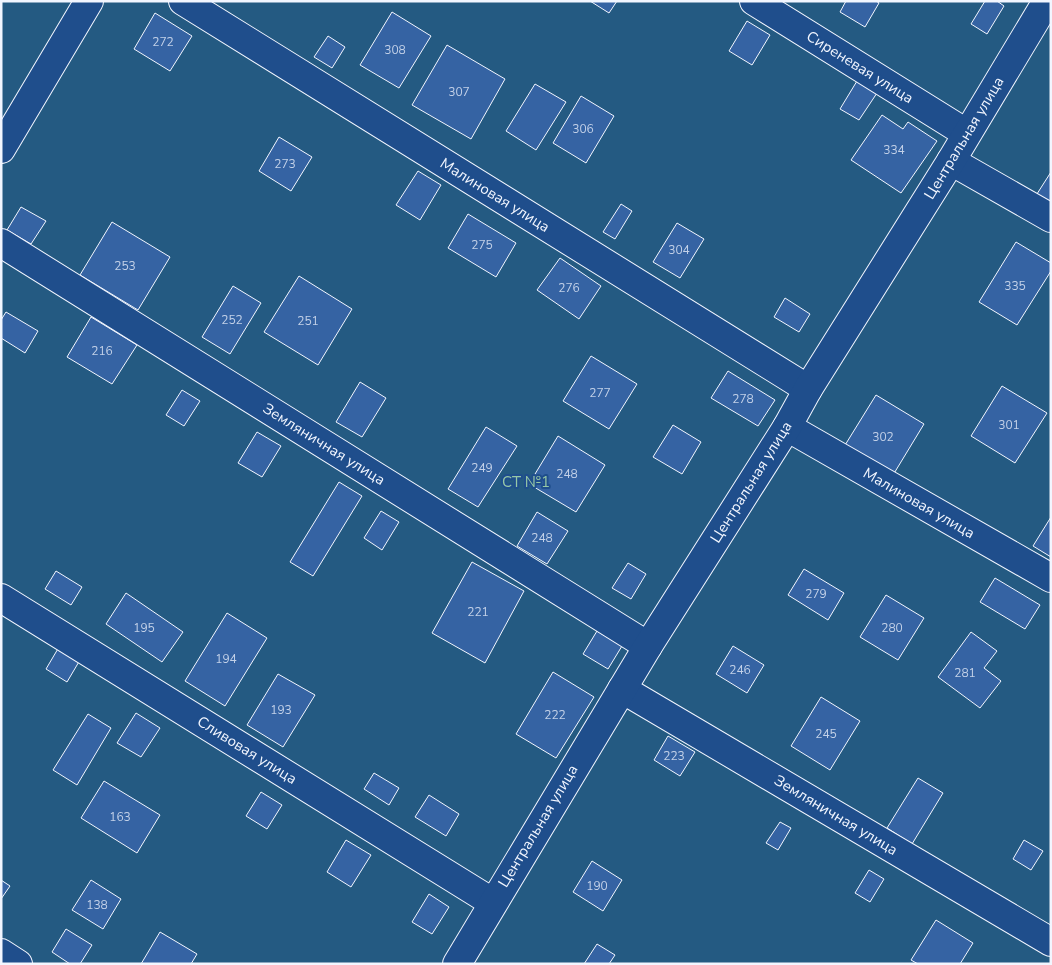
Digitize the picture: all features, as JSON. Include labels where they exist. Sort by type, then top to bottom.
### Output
[{"type":"street","points":[[1,148],[89,1]]},
{"type":"street","name":"Малиновая улица","points":[[183,1],[808,389]]},
{"type":"street","name":"Сиреневая улица","points":[[754,1],[966,133]]},
{"type":"street","name":"Центральная улица","points":[[468,960],[492,902],[648,646],[787,427],[808,389],[951,161],[966,133],[1047,1]]},
{"type":"street","points":[[951,161],[1051,218]]},
{"type":"street","name":"Земляничная улица","points":[[1,243],[648,646]]},
{"type":"street","name":"Малиновая улица","points":[[787,427],[1051,578]]},
{"type":"street","name":"Сливовая улица","points":[[1,598],[492,902]]},
{"type":"street","name":"Земляничная улица","points":[[622,689],[1051,942]]},
{"type":"street","points":[[1,953],[18,964]]},
{"type":"green space","name":"СТ №1","points":[[1,1],[1051,1],[1051,964],[1,964]]},
{"type":"building","points":[[590,1],[617,1],[609,13]]},
{"type":"building","points":[[846,1],[876,1],[879,3],[865,27],[840,12]]},
{"type":"building","points":[[985,1],[997,1],[1004,6],[987,34],[971,24]]},
{"type":"building","points":[[392,12],[431,36],[399,88],[360,65]]},
{"type":"building","points":[[155,13],[192,36],[170,71],[134,49]]},
{"type":"building","points":[[747,21],[770,35],[752,65],[729,51]]},
{"type":"building","points":[[328,36],[345,47],[332,68],[314,57]]},
{"type":"building","points":[[447,45],[505,79],[471,139],[412,105]]},
{"type":"building","points":[[857,81],[877,93],[859,120],[840,109]]},
{"type":"building","points":[[535,84],[566,102],[536,150],[506,131]]},
{"type":"building","points":[[581,96],[614,116],[586,163],[553,143]]},
{"type":"building","points":[[882,115],[903,129],[908,122],[937,141],[901,193],[851,160]]},
{"type":"building","points":[[279,137],[312,157],[291,191],[259,171]]},
{"type":"building","points":[[418,171],[441,185],[420,220],[396,205]]},
{"type":"building","points":[[1051,172],[1051,206],[1035,197]]},
{"type":"building","points":[[621,204],[632,211],[615,239],[603,232]]},
{"type":"building","points":[[21,207],[46,221],[31,244],[7,230]]},
{"type":"building","points":[[468,214],[516,243],[496,277],[448,248]]},
{"type":"building","points":[[112,222],[170,257],[138,310],[80,275]]},
{"type":"building","points":[[677,223],[704,239],[680,278],[653,262]]},
{"type":"building","points":[[1016,242],[1051,263],[1051,271],[1017,325],[979,302]]},
{"type":"building","points":[[560,258],[601,286],[579,319],[537,290]]},
{"type":"building","points":[[299,276],[352,309],[318,365],[264,332]]},
{"type":"building","points":[[233,286],[261,303],[230,354],[202,337]]},
{"type":"building","points":[[785,298],[810,314],[799,332],[774,317]]},
{"type":"building","points":[[6,312],[38,331],[25,353],[1,338],[1,320]]},
{"type":"building","points":[[91,317],[137,345],[112,384],[67,357]]},
{"type":"building","points":[[591,356],[637,384],[609,429],[563,401]]},
{"type":"building","points":[[728,371],[775,400],[758,426],[711,398]]},
{"type":"building","points":[[360,382],[386,398],[362,437],[336,422]]},
{"type":"building","points":[[1002,386],[1047,413],[1015,463],[971,436]]},
{"type":"building","points":[[182,390],[200,401],[184,426],[166,415]]},
{"type":"building","points":[[876,395],[924,424],[890,480],[842,450]]},
{"type":"building","points":[[673,425],[701,442],[682,474],[653,457]]},
{"type":"building","points":[[486,427],[517,446],[478,507],[448,489]]},
{"type":"building","points":[[257,432],[281,446],[262,477],[238,463]]},
{"type":"building","points":[[558,436],[605,465],[576,512],[529,484]]},
{"type":"building","points":[[339,482],[362,496],[313,576],[290,562]]},
{"type":"building","points":[[381,511],[399,522],[382,550],[364,538]]},
{"type":"building","points":[[537,512],[568,531],[547,564],[517,546]]},
{"type":"building","points":[[1051,517],[1051,557],[1033,546]]},
{"type":"building","points":[[472,562],[524,591],[485,663],[432,633]]},
{"type":"building","points":[[628,563],[646,574],[631,599],[612,588]]},
{"type":"building","points":[[804,569],[844,593],[828,620],[788,595]]},
{"type":"building","points":[[56,571],[82,587],[71,605],[45,589]]},
{"type":"building","points":[[995,578],[1040,605],[1025,629],[980,602]]},
{"type":"building","points":[[126,593],[183,632],[162,662],[106,624]]},
{"type":"building","points":[[886,595],[924,618],[898,660],[860,637]]},
{"type":"building","points":[[227,613],[267,638],[225,706],[185,681]]},
{"type":"building","points":[[597,631],[622,646],[608,669],[583,654]]},
{"type":"building","points":[[971,632],[997,651],[984,668],[1001,681],[980,708],[938,677]]},
{"type":"building","points":[[733,646],[764,665],[747,693],[716,674]]},
{"type":"building","points":[[59,647],[80,660],[67,682],[46,669]]},
{"type":"building","points":[[553,672],[594,697],[556,758],[516,734]]},
{"type":"building","points":[[278,674],[315,695],[283,747],[247,725]]},
{"type":"building","points":[[821,697],[860,721],[830,770],[791,746]]},
{"type":"building","points":[[136,713],[160,728],[141,757],[117,743]]},
{"type":"building","points":[[88,714],[111,728],[77,785],[53,770]]},
{"type":"building","points":[[668,736],[695,752],[680,776],[654,760]]},
{"type":"building","points":[[374,773],[399,788],[389,805],[364,789]]},
{"type":"building","points":[[918,778],[943,793],[912,844],[887,828]]},
{"type":"building","points":[[104,781],[160,815],[137,853],[81,818]]},
{"type":"building","points":[[261,792],[282,805],[267,829],[246,816]]},
{"type":"building","points":[[429,795],[459,814],[446,836],[415,817]]},
{"type":"building","points":[[780,822],[791,828],[778,850],[766,843]]},
{"type":"building","points":[[346,840],[371,855],[351,887],[327,872]]},
{"type":"building","points":[[1024,840],[1043,851],[1031,870],[1013,859]]},
{"type":"building","points":[[592,861],[622,880],[603,911],[573,892]]},
{"type":"building","points":[[869,870],[884,879],[870,902],[855,893]]},
{"type":"building","points":[[1,880],[10,886],[1,899]]},
{"type":"building","points":[[91,880],[121,899],[103,929],[72,910]]},
{"type":"building","points":[[429,894],[449,907],[432,934],[412,922]]},
{"type":"building","points":[[936,920],[973,943],[960,964],[918,964],[911,960]]},
{"type":"building","points":[[66,929],[92,945],[80,964],[70,964],[52,952]]},
{"type":"building","points":[[160,932],[197,954],[191,964],[141,964]]},
{"type":"building","points":[[597,944],[615,955],[609,964],[584,964]]}]
